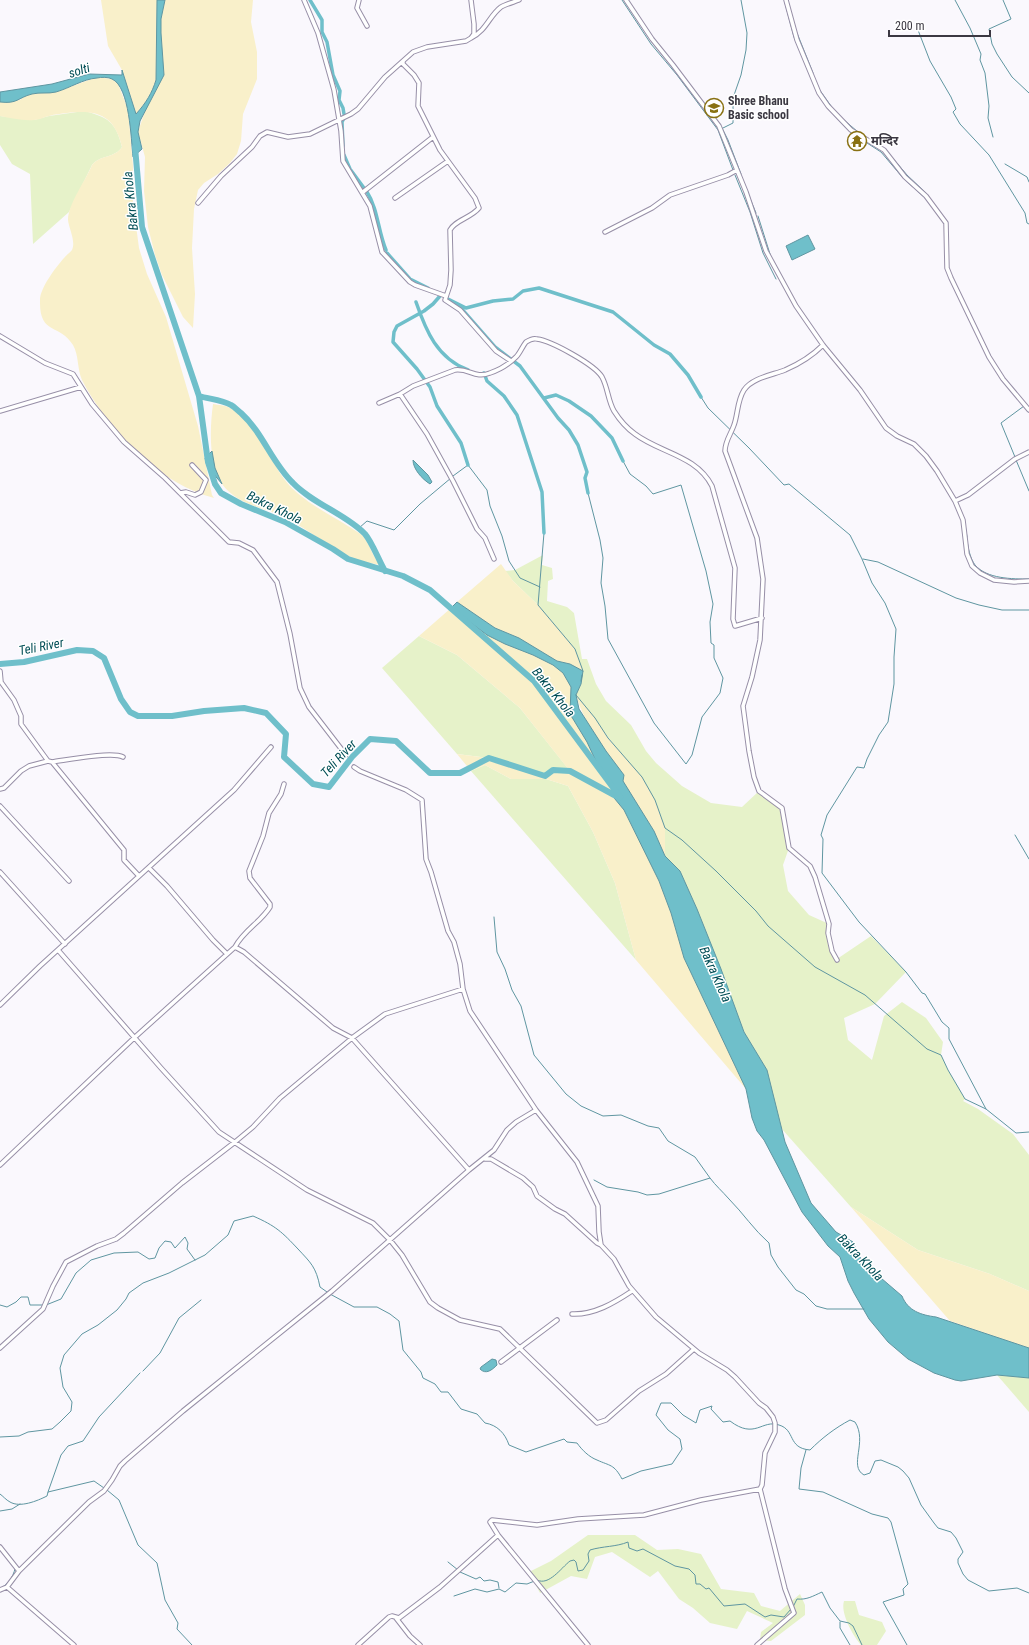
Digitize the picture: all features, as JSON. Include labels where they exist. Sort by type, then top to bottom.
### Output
[{"type":"street","points":[[304,0],[318,33],[326,57],[334,90],[343,161],[363,192],[370,206],[382,252],[410,282],[446,296]]},
{"type":"street","points":[[359,0],[357,8],[367,26]]},
{"type":"street","points":[[470,0],[474,24],[474,34],[471,38]]},
{"type":"street","points":[[198,203],[220,176],[252,147],[260,136],[267,132],[288,137],[310,134],[339,120],[358,109],[385,76],[403,62],[408,56],[428,47],[462,42],[471,38],[485,28],[501,8],[519,0]]},
{"type":"street","points":[[626,0],[646,30],[719,126],[746,192],[758,230],[773,265],[796,306],[823,345],[860,390],[886,428],[914,444],[926,456],[937,471],[955,501],[963,520],[967,554],[972,566],[980,573],[994,580],[1014,582],[1029,581]]},
{"type":"street","points":[[786,0],[797,40],[819,93],[828,106],[851,130],[884,150],[905,177],[926,196],[946,223],[948,268],[951,278],[989,357],[1003,379],[1029,410]]},
{"type":"street","points":[[403,62],[402,63],[414,75],[419,83],[418,106],[433,137],[448,161],[471,192],[479,208],[474,214],[452,226],[450,230],[451,270],[450,285],[446,296],[446,301],[460,310],[490,345],[509,361]]},
{"type":"street","points":[[363,192],[433,137]]},
{"type":"street","points":[[395,198],[448,161]]},
{"type":"street","points":[[605,232],[652,208],[670,195],[728,175],[737,170]]},
{"type":"street","points":[[0,336],[45,363],[73,374],[92,404],[124,442],[180,493],[229,542],[239,543],[253,550],[277,582],[290,634],[300,688],[308,707],[346,755]]},
{"type":"street","points":[[379,403],[400,394],[413,386],[455,370],[462,369],[478,376],[490,373],[509,361],[526,342],[536,338],[564,349],[599,373],[606,385],[615,412],[635,434],[650,443],[687,460],[706,476],[712,486],[735,568],[733,619],[735,626],[762,618]]},
{"type":"street","points":[[823,345],[814,354],[799,363],[756,380],[746,387],[741,397],[734,427],[725,444],[725,451],[757,538],[763,579],[762,618],[756,662],[742,706],[754,777],[759,791],[782,808],[789,848],[810,866],[815,877],[829,924],[828,933],[832,950],[837,960]]},
{"type":"street","points":[[0,411],[81,387]]},
{"type":"street","points":[[400,394],[427,434],[451,477],[477,529],[485,538],[494,559]]},
{"type":"street","points":[[955,501],[968,495],[1015,459],[1029,452]]},
{"type":"street","points":[[180,493],[186,492],[195,495],[201,492],[206,480],[192,465]]},
{"type":"street","points":[[0,671],[1,682],[14,700],[21,716],[23,727],[124,850],[124,860],[139,876]]},
{"type":"street","points":[[0,1005],[58,950],[234,790],[271,747]]},
{"type":"street","points":[[0,789],[4,788],[29,766],[50,761],[95,756],[114,755],[123,757]]},
{"type":"street","points":[[354,766],[360,771],[406,790],[422,800],[426,859],[446,924],[457,951],[463,989],[470,1011],[536,1110],[577,1162],[598,1206],[601,1245]]},
{"type":"street","points":[[0,1165],[134,1038],[235,947],[249,928],[270,907],[270,904],[250,878],[249,871],[263,836],[269,813],[281,794],[284,784]]},
{"type":"street","points":[[0,806],[69,881]]},
{"type":"street","points":[[149,868],[167,886],[213,940],[227,954]]},
{"type":"street","points":[[0,872],[65,944]]},
{"type":"street","points":[[235,947],[244,952],[333,1028],[352,1038],[469,1170]]},
{"type":"street","points":[[58,950],[134,1038],[219,1132],[307,1190],[373,1223],[402,1255],[430,1302],[460,1320],[500,1329],[597,1423],[606,1420],[639,1391],[666,1374],[694,1349]]},
{"type":"street","points":[[0,1348],[43,1309],[66,1262],[97,1246],[116,1239],[182,1183],[253,1127],[280,1098],[352,1038],[385,1014],[463,989]]},
{"type":"street","points":[[0,1590],[7,1587],[19,1571],[89,1502],[108,1487],[120,1466],[131,1456],[332,1291],[469,1170],[485,1159],[494,1150],[507,1130],[516,1122],[536,1110]]},
{"type":"street","points":[[485,1159],[491,1159],[523,1178],[533,1187],[537,1196],[555,1210],[565,1214],[601,1245],[614,1259],[632,1291],[648,1309],[694,1349],[727,1370],[759,1403],[766,1408],[773,1417],[775,1425],[774,1434],[765,1453],[762,1485],[760,1490],[785,1589],[794,1613],[757,1645]]},
{"type":"street","points":[[572,1314],[594,1311],[612,1304],[632,1291]]},
{"type":"street","points":[[501,1362],[557,1320]]},
{"type":"street","points":[[588,1645],[498,1535],[490,1521],[537,1525],[644,1515],[701,1500],[760,1490]]},
{"type":"street","points":[[358,1645],[389,1617],[392,1616],[399,1618],[440,1587],[498,1535]]},
{"type":"street","points":[[0,1547],[19,1571]]},
{"type":"street","points":[[7,1587],[74,1645]]},
{"type":"street","points":[[396,1618],[410,1636],[420,1645]]},
{"type":"green space","points":[[84,111],[105,118],[110,122],[117,132],[122,147],[119,151],[95,162],[92,165],[69,212],[33,244],[30,174],[12,164],[0,145],[0,116],[34,120],[49,116]]},
{"type":"green space","points":[[543,555],[542,565],[552,568],[553,579],[548,581],[547,601],[567,607],[574,613],[582,659],[587,659],[596,684],[606,701],[631,725],[646,751],[656,763],[682,786],[711,803],[742,807],[759,791],[782,808],[789,848],[783,865],[788,891],[809,915],[829,924],[830,942],[837,959],[871,936],[906,972],[875,1004],[844,1018],[848,1040],[872,1060],[884,1016],[902,1002],[926,1018],[943,1042],[941,1055],[965,1099],[963,1101],[978,1109],[1013,1134],[1029,1155],[1029,1291],[990,1274],[918,1250],[851,1207],[781,1128],[767,1070],[744,1032],[721,969],[680,871],[665,856],[665,828],[623,757],[576,695],[581,684],[575,649],[538,605],[513,581],[505,571],[515,570]]},
{"type":"green space","points":[[419,636],[457,655],[520,708],[570,771],[545,776],[489,758],[457,754],[382,668]]},
{"type":"green space","points":[[485,765],[511,779],[546,779],[568,786],[593,832],[615,883],[636,960],[471,771]]},
{"type":"green space","points":[[997,1375],[1029,1378],[1029,1412]]},
{"type":"green space","points":[[588,1535],[635,1535],[657,1550],[678,1549],[701,1554],[721,1589],[754,1593],[761,1606],[780,1611],[800,1594],[805,1605],[805,1615],[771,1641],[760,1640],[761,1632],[773,1623],[747,1611],[737,1629],[710,1623],[693,1608],[679,1599],[658,1571],[650,1577],[612,1552],[595,1557],[587,1579],[571,1576],[540,1593],[529,1572],[551,1561]]},
{"type":"green space","points":[[844,1601],[855,1601],[859,1615],[882,1622],[886,1631],[877,1645],[861,1645],[858,1641],[846,1618],[843,1606]]},
{"type":"sand","points":[[101,0],[157,0],[156,80],[148,98],[136,114],[122,70],[108,46]]},
{"type":"sand","points":[[165,0],[253,0],[251,22],[257,52],[257,79],[243,114],[241,141],[237,154],[230,163],[218,174],[204,183],[198,190],[194,209],[192,248],[195,294],[193,328],[183,317],[162,275],[155,255],[148,227],[144,191],[145,157],[138,132],[145,111],[164,75],[161,19]]},
{"type":"sand","points":[[97,77],[112,79],[118,84],[128,109],[133,166],[133,203],[139,248],[147,274],[166,317],[198,426],[212,495],[214,498],[196,492],[177,483],[145,459],[129,444],[102,413],[91,396],[80,376],[73,345],[68,338],[51,328],[43,319],[40,300],[45,284],[72,250],[73,239],[68,220],[74,200],[92,165],[95,162],[119,151],[122,147],[115,128],[104,117],[96,114],[78,112],[54,115],[36,120],[21,120],[0,116],[0,102],[20,100],[25,96],[34,93],[56,92]]},
{"type":"sand","points":[[213,404],[230,408],[241,414],[257,432],[275,465],[289,485],[306,500],[362,535],[380,565],[358,560],[343,553],[286,518],[251,505],[235,497],[228,491],[217,475],[212,456],[211,423]]},
{"type":"sand","points":[[501,564],[513,581],[538,605],[575,649],[583,671],[570,664],[557,661],[519,638],[495,628],[457,602]]},
{"type":"sand","points":[[451,608],[487,635],[553,665],[563,673],[571,686],[570,714],[587,742],[600,770],[618,794],[610,793],[624,810],[659,881],[671,913],[684,958],[746,1089],[636,960],[615,883],[593,832],[568,786],[546,779],[511,779],[485,765],[471,771],[457,754],[489,758],[545,776],[553,770],[569,770],[520,708],[457,655],[419,636]]},
{"type":"sand","points":[[576,695],[595,718],[608,738],[642,777],[655,800],[665,828],[665,856],[654,831],[623,781],[624,775],[590,727]]},
{"type":"sand","points":[[851,1207],[918,1250],[990,1274],[1029,1291],[1029,1348],[950,1321]]},
{"type":"water","points":[[157,0],[165,0],[161,19],[164,75],[140,121],[138,132],[142,149],[133,157],[130,127],[123,92],[118,84],[111,78],[103,77],[92,79],[56,92],[35,93],[14,101],[0,102],[0,92],[52,84],[89,74],[122,75],[122,70],[136,114],[148,98],[156,80]]},
{"type":"water","points":[[808,235],[815,249],[792,260],[786,246]]},
{"type":"water","points":[[212,451],[215,468],[222,484],[207,466],[205,458]]},
{"type":"water","points":[[413,460],[428,475],[432,482],[430,484],[418,474]]},
{"type":"water","points":[[457,602],[495,628],[519,638],[557,661],[570,664],[583,671],[581,684],[576,695],[579,709],[606,751],[624,775],[623,781],[654,831],[665,856],[680,871],[721,969],[744,1032],[767,1070],[785,1142],[811,1203],[836,1232],[853,1242],[859,1256],[867,1266],[902,1296],[911,1309],[925,1315],[936,1317],[1029,1348],[1029,1378],[997,1375],[961,1381],[934,1373],[908,1359],[888,1342],[869,1319],[848,1281],[840,1257],[828,1246],[802,1212],[764,1140],[757,1131],[752,1118],[746,1089],[684,958],[671,913],[659,881],[624,810],[610,793],[617,793],[600,770],[587,742],[570,714],[571,687],[563,673],[553,665],[533,655],[487,635],[451,608]]},
{"type":"water","points":[[492,1359],[496,1360],[497,1365],[493,1369],[484,1372],[480,1369],[481,1367]]},
{"type":"waterway","points":[[310,0],[322,20],[322,32],[327,42],[333,75],[340,91],[339,100],[344,114]]},
{"type":"waterway","points":[[622,0],[651,44],[677,75],[718,130],[733,170]]},
{"type":"waterway","points":[[723,128],[733,123],[733,98],[741,75],[746,50],[747,33],[741,0]]},
{"type":"waterway","points":[[788,0],[789,5]]},
{"type":"waterway","points":[[955,0],[970,28],[981,54],[980,60],[985,73],[989,106],[988,118],[993,137]]},
{"type":"waterway","points":[[1003,0],[1011,19],[989,29],[992,44],[1012,77],[1029,93]]},
{"type":"waterway","points":[[785,3],[794,37],[799,49]]},
{"type":"waterway","points":[[918,30],[930,61],[951,97],[956,109],[953,112],[960,124],[989,155],[1025,213],[1027,223],[1029,224]]},
{"type":"waterway","points":[[797,33],[813,73]]},
{"type":"waterway","points":[[819,89],[831,106]]},
{"type":"waterway","points":[[834,115],[850,132],[881,152],[903,178],[924,197]]},
{"type":"waterway","points":[[343,146],[342,122],[344,118]]},
{"type":"waterway","points":[[844,120],[858,132]]},
{"type":"waterway","points":[[721,126],[741,174]]},
{"type":"waterway","points":[[875,142],[885,149],[907,175],[926,193]]},
{"type":"waterway","name":"Bakra Khola","points":[[135,147],[142,227],[199,396],[208,462],[215,484],[221,493],[241,504],[285,522],[348,559],[403,576],[430,590],[534,681],[620,797]]},
{"type":"waterway","points":[[344,155],[350,169],[364,188]]},
{"type":"waterway","points":[[1005,164],[1027,177],[1029,182]]},
{"type":"waterway","points":[[735,175],[750,212],[763,253],[776,279]]},
{"type":"waterway","points":[[367,192],[376,213],[386,250]]},
{"type":"waterway","points":[[749,196],[756,213]]},
{"type":"waterway","points":[[758,216],[770,254]]},
{"type":"waterway","points":[[387,253],[410,279],[428,288]]},
{"type":"waterway","points":[[448,299],[466,308],[493,301],[513,299],[523,291],[539,288],[613,312],[654,345],[670,354],[688,375],[701,397]]},
{"type":"waterway","points":[[440,296],[424,311],[397,326],[394,332],[393,342],[417,369],[430,387],[437,406],[461,443],[468,465]]},
{"type":"waterway","points":[[416,302],[424,323],[434,342],[448,358],[457,365],[468,370]]},
{"type":"waterway","points":[[460,307],[495,347],[520,366],[558,418],[569,430],[578,445],[587,472],[585,478],[588,493]]},
{"type":"waterway","points":[[484,373],[487,381],[504,396],[517,415],[542,492],[544,533]]},
{"type":"waterway","points":[[544,398],[556,395],[569,401],[591,416],[612,438],[623,461]]},
{"type":"waterway","points":[[199,396],[227,403],[241,413],[249,421],[279,466],[293,483],[310,497],[349,521],[365,534],[385,571]]},
{"type":"waterway","points":[[701,397],[708,408],[784,485],[789,484],[850,535],[872,583],[885,603],[896,629],[894,684],[888,722],[879,735],[864,768],[857,767],[827,815],[821,835],[823,839],[822,873],[859,922],[906,972],[922,993],[925,994],[942,1022],[949,1028],[949,1039],[986,1109]]},
{"type":"waterway","points":[[1015,457],[1001,423],[1024,406]]},
{"type":"waterway","points":[[1016,460],[1029,491]]},
{"type":"waterway","points":[[588,493],[603,558],[601,583],[608,639],[654,723],[686,764],[692,755],[702,717],[720,693],[723,678],[714,658],[714,645],[711,643],[710,622],[713,604],[706,571],[681,485],[653,494],[646,486],[630,474],[623,461]]},
{"type":"waterway","points":[[453,476],[468,465],[487,490],[490,506],[502,536],[509,561],[520,578],[540,587]]},
{"type":"waterway","points":[[359,528],[367,521],[394,530],[420,504],[451,478]]},
{"type":"waterway","points":[[964,519],[967,537]]},
{"type":"waterway","points":[[544,533],[538,605],[575,649],[583,671]]},
{"type":"waterway","points":[[967,540],[972,559],[980,570],[993,576],[1029,579]]},
{"type":"waterway","points":[[863,559],[878,562],[956,598],[1002,610],[1029,610]]},
{"type":"waterway","name":"Teli River","points":[[0,664],[24,662],[77,650],[93,651],[104,658],[121,699],[130,712],[138,716],[172,716],[204,711],[244,708],[266,713],[286,734],[284,757],[313,784],[329,787],[352,757],[370,739],[396,741],[430,773],[460,773],[489,758],[545,776],[553,770],[570,771],[616,796]]},
{"type":"waterway","points":[[581,681],[582,675]]},
{"type":"waterway","points":[[576,695],[595,718],[608,738],[642,777],[655,800],[665,828],[682,840],[716,871],[756,911],[768,926],[815,967],[865,995],[927,1049],[941,1055],[965,1099],[986,1109],[1016,1133],[1029,1132]]},
{"type":"waterway","points":[[1015,835],[1029,859]]},
{"type":"waterway","points":[[494,917],[497,952],[512,990],[521,1006],[534,1055],[566,1094],[581,1106],[603,1116],[621,1115],[648,1126],[659,1128],[668,1141],[695,1157],[710,1178]]},
{"type":"waterway","points":[[594,1180],[607,1187],[647,1195],[659,1194],[710,1178],[758,1233],[769,1243],[771,1255],[778,1267],[796,1290],[804,1294],[816,1306],[827,1309],[864,1309]]},
{"type":"waterway","points":[[0,1437],[19,1436],[28,1432],[52,1429],[60,1422],[71,1411],[72,1402],[63,1387],[60,1368],[64,1355],[82,1334],[98,1325],[117,1310],[129,1293],[143,1283],[169,1273],[205,1255],[228,1235],[234,1221],[253,1216],[278,1230],[310,1262],[315,1270],[320,1287],[327,1292]]},
{"type":"waterway","points":[[46,1305],[61,1299],[76,1273],[91,1260],[114,1253],[138,1252],[149,1259],[155,1258],[159,1248],[165,1241],[171,1242],[175,1248],[185,1237],[188,1243],[187,1249],[195,1260]]},
{"type":"waterway","points":[[330,1294],[354,1307],[377,1307],[399,1321],[403,1350],[421,1372],[423,1378],[435,1384],[441,1392],[448,1392],[461,1409],[477,1414],[485,1423],[497,1428],[503,1433],[509,1445],[526,1452],[564,1439],[567,1442],[577,1443],[583,1451],[591,1457],[611,1466],[617,1471],[622,1479],[641,1471],[672,1464],[682,1449],[680,1439],[668,1430],[656,1415],[661,1403],[671,1403],[683,1415],[696,1423],[700,1410],[712,1406],[711,1409],[723,1422],[730,1421],[746,1429],[758,1428],[773,1424],[779,1425],[788,1431],[798,1446],[803,1449],[810,1450],[839,1426],[850,1420],[855,1422],[860,1437],[858,1460],[860,1471],[864,1475],[870,1473],[875,1461],[881,1460],[898,1467],[903,1471],[909,1478],[921,1505],[934,1523],[938,1528],[951,1532],[956,1538],[963,1552],[958,1559],[958,1563],[963,1574],[968,1580],[989,1591],[1017,1588],[1029,1593]]},
{"type":"waterway","points":[[0,1305],[7,1307],[21,1297],[28,1297],[30,1305],[43,1305]]},
{"type":"waterway","points":[[143,1371],[160,1353],[179,1318],[201,1300]]},
{"type":"waterway","points":[[48,1492],[61,1455],[68,1446],[83,1441],[99,1417],[140,1373]]},
{"type":"waterway","points":[[806,1450],[801,1468],[799,1489],[823,1492],[872,1514],[888,1518],[891,1522],[908,1584],[903,1589],[904,1595],[883,1602],[907,1645]]},
{"type":"waterway","points":[[0,1494],[14,1504],[23,1504],[34,1502],[47,1496],[48,1492],[94,1481],[104,1488]]},
{"type":"waterway","points":[[107,1490],[119,1500],[138,1545],[157,1563],[165,1600],[178,1623],[177,1629],[192,1645]]},
{"type":"waterway","points":[[0,1511],[12,1509],[20,1504]]},
{"type":"waterway","points":[[454,1596],[475,1589],[487,1592],[499,1589],[505,1592],[516,1583],[527,1584],[537,1580],[546,1581],[570,1561],[574,1560],[578,1571],[583,1570],[589,1561],[588,1554],[590,1550],[628,1542],[629,1548],[637,1551],[643,1549],[675,1566],[689,1569],[695,1575],[696,1584],[700,1584],[706,1589],[709,1588],[724,1606],[745,1604],[765,1617],[771,1615],[784,1617],[791,1609]]},
{"type":"waterway","points":[[448,1562],[458,1570]]},
{"type":"waterway","points":[[1,1588],[10,1580],[15,1569]]},
{"type":"waterway","points":[[460,1572],[476,1579],[480,1577],[484,1581],[490,1580],[498,1582],[499,1588]]},
{"type":"waterway","points":[[793,1607],[797,1599],[807,1598],[822,1592],[830,1608],[840,1621],[849,1623],[853,1626],[862,1645]]},
{"type":"waterway","points":[[840,1622],[840,1628],[850,1645]]},
{"type":"place","name":"Shree Bhanu Basic school","points":[[714,108]]},
{"type":"place","name":"मन्दिर","points":[[857,141]]},
{"type":"water label","name":"solti","points":[[79,70]]}]
